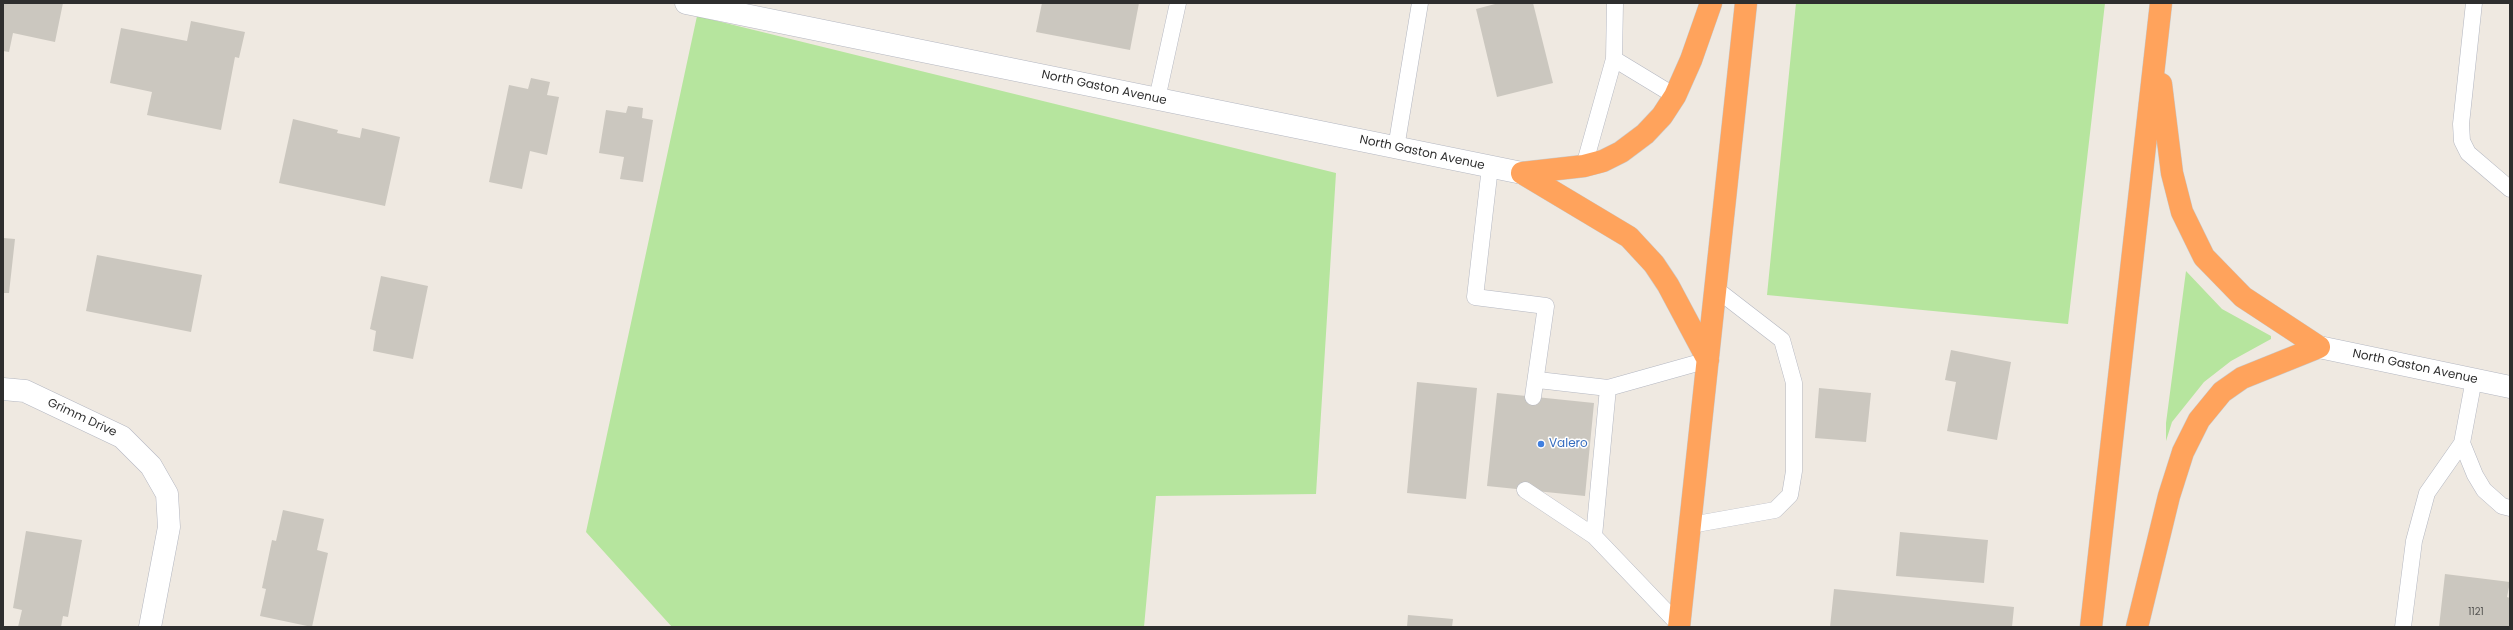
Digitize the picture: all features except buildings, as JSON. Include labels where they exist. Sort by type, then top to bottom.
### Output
[{"type":"highway","points":[[1522,173],[1584,166],[1603,161],[1621,152],[1645,134],[1662,116],[1675,96],[1691,60],[1711,3]]},
{"type":"highway","points":[[1679,626],[1746,3]]},
{"type":"highway","points":[[2091,627],[2161,3]]},
{"type":"highway","points":[[2157,46],[2172,173],[2182,212],[2192,238],[2204,257],[2243,297],[2319,347]]},
{"type":"highway","points":[[1522,173],[1629,237],[1654,264],[1668,284],[1708,360]]},
{"type":"highway","points":[[2137,627],[2169,496],[2183,452],[2199,420],[2222,392],[2242,378],[2319,347]]},
{"type":"street","name":"North Gaston Avenue","points":[[686,3],[1522,173]]},
{"type":"street","name":"North Gaston Avenue","points":[[2319,347],[2510,387]]},
{"type":"street","name":"Grimm Drive","points":[[3,389],[25,391],[122,437],[151,466],[167,494],[170,527],[150,627]]},
{"type":"lane","points":[[1156,99],[1178,3]]},
{"type":"lane","points":[[1396,148],[1420,3]]},
{"type":"lane","points":[[1584,166],[1614,59],[1615,3]]},
{"type":"lane","points":[[2474,3],[2461,124],[2462,141],[2468,153],[2510,190]]},
{"type":"lane","points":[[1614,59],[1675,96]]},
{"type":"lane","points":[[1490,167],[1474,296],[1546,306],[1538,380],[1533,397]]},
{"type":"lane","points":[[1691,525],[1775,510],[1790,495],[1794,471],[1794,383],[1782,340],[1716,289]]},
{"type":"lane","points":[[1538,380],[1608,388],[1708,360]]},
{"type":"lane","points":[[2403,627],[2414,541],[2427,493],[2462,443],[2474,379]]},
{"type":"lane","points":[[1594,536],[1608,388]]},
{"type":"lane","points":[[2462,443],[2475,476],[2484,490],[2502,506],[2510,508]]},
{"type":"lane","points":[[1525,490],[1594,536],[1679,626]]},
{"type":"green space","points":[[1796,3],[2105,3],[2068,324],[1767,295]]},
{"type":"green space","points":[[697,16],[1336,173],[1316,494],[1156,496],[1144,627],[672,627],[586,532]]},
{"type":"green space","points":[[2186,271],[2222,309],[2271,336],[2271,339],[2231,361],[2204,382],[2172,422],[2166,441],[2166,423]]},
{"type":"place","name":"Valero","points":[[1541,444]]}]
